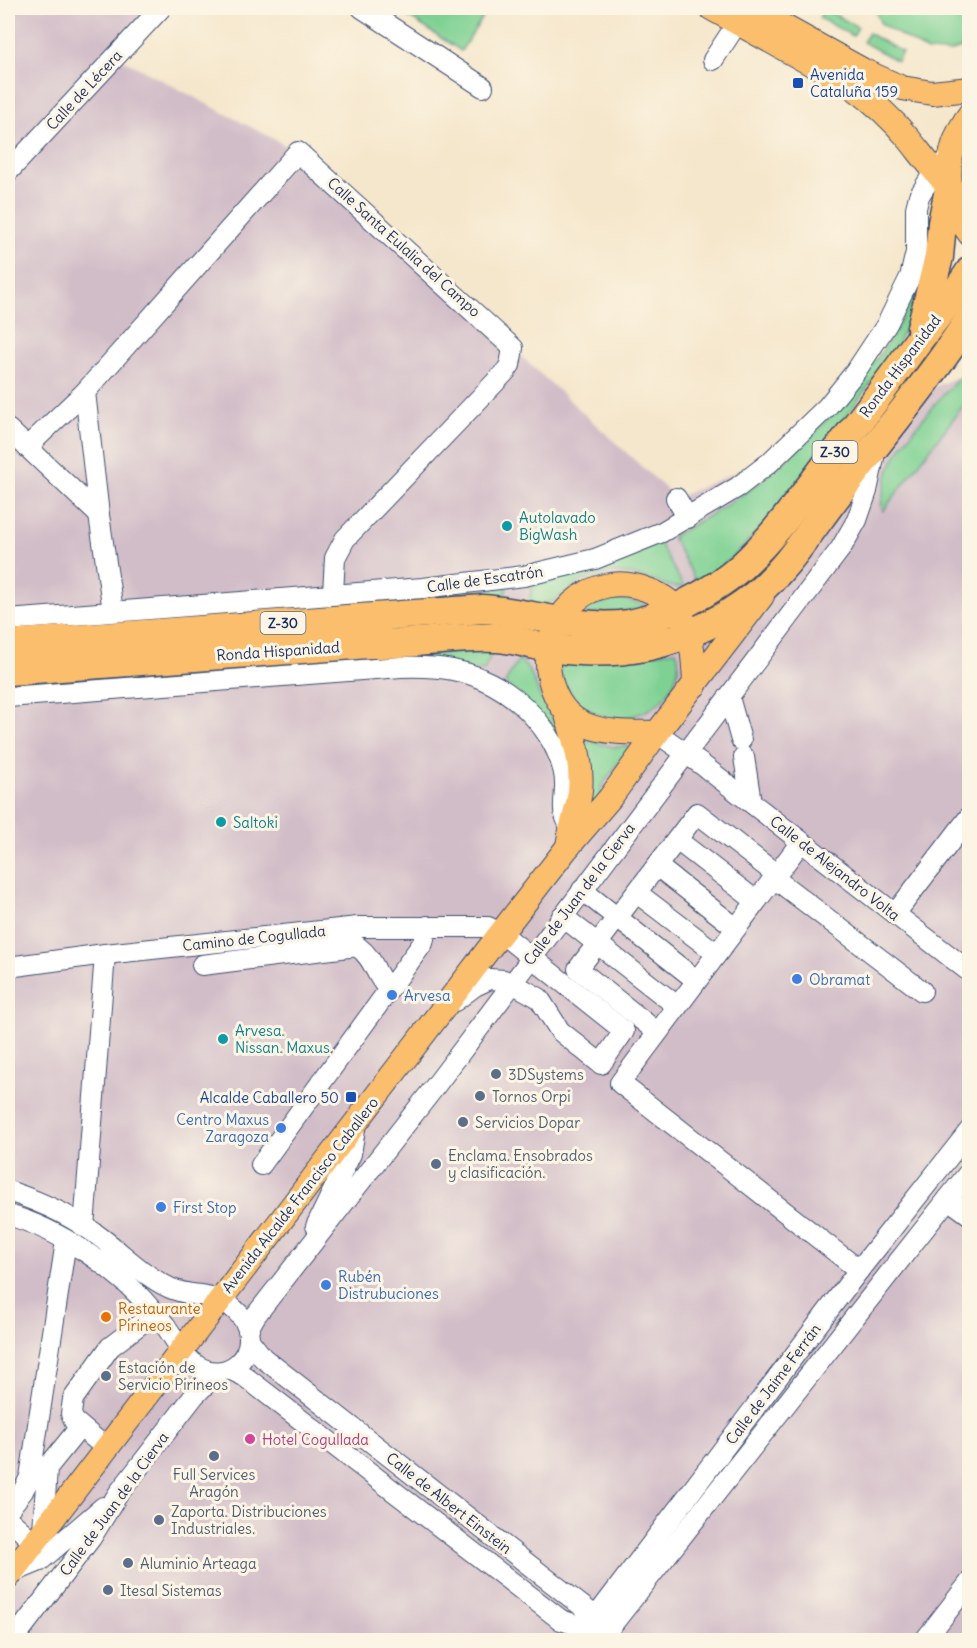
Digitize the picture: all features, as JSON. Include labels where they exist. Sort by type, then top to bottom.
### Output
[{"type":"highway","points":[[917,344],[939,257],[946,176]]},
{"type":"highway","name":"Ronda Hispanidad","points":[[8,671],[369,644],[398,645],[553,635],[583,625],[628,624],[648,619],[706,591],[740,568],[768,539],[884,389],[969,272]]},
{"type":"highway","name":"Ronda Hispanidad","points":[[8,644],[483,609],[518,612],[553,635],[589,652],[651,645],[688,633],[708,625],[756,594],[787,562],[942,362],[969,318]]},
{"type":"highway","points":[[942,362],[969,341]]},
{"type":"main road","points":[[711,8],[744,15],[902,88],[932,93],[969,89]]},
{"type":"main road","points":[[744,15],[871,100],[946,176],[958,216],[969,234]]},
{"type":"main road","points":[[946,176],[960,128],[969,114]]},
{"type":"main road","name":"Ronda Hispanidad","points":[[657,733],[787,562]]},
{"type":"main road","points":[[657,733],[601,731],[582,723],[566,712],[551,684],[548,672],[553,635],[564,611],[583,595],[619,585],[644,588],[666,599],[676,607],[688,633],[694,661],[695,685]]},
{"type":"main road","name":"Avenida Alcalde Francisco Caballero","points":[[566,712],[578,750],[581,780],[578,805],[569,837]]},
{"type":"main road","name":"Avenida Alcalde Francisco Caballero","points":[[9,1575],[441,1013],[569,837],[610,798],[657,733]]},
{"type":"street","name":"Calle de Lécera","points":[[8,172],[161,8]]},
{"type":"street","points":[[362,8],[483,87]]},
{"type":"street","points":[[713,60],[744,15]]},
{"type":"street","name":"Calle Santa Eulalia del Campo","points":[[27,447],[85,392],[298,152],[513,348],[510,365],[506,371],[345,539],[335,558],[333,594]]},
{"type":"street","name":"Calle de Escatrón","points":[[13,621],[113,611],[423,588],[524,576],[614,552],[662,532],[738,487],[769,463],[827,407],[856,371],[887,324],[910,277],[916,252],[916,208],[919,196],[946,176]]},
{"type":"street","points":[[85,392],[113,611]]},
{"type":"street","points":[[8,429],[99,515]]},
{"type":"street","name":"Calle de Juan de la Cierva","points":[[13,1641],[91,1538],[118,1494],[194,1396],[224,1370],[244,1357],[256,1315],[430,1093],[582,890],[694,759],[700,734],[841,548],[857,520],[878,442]]},
{"type":"street","points":[[676,498],[688,518]]},
{"type":"street","name":"Ronda Hispanidad","points":[[148,610],[205,616],[311,608],[393,615]]},
{"type":"street","points":[[295,674],[330,662],[398,645]]},
{"type":"street","points":[[8,697],[401,667],[425,667],[472,675],[495,686],[525,707],[544,729],[554,747],[565,777],[564,811],[569,837]]},
{"type":"street","points":[[8,687],[57,694]]},
{"type":"street","points":[[729,697],[742,748],[751,802]]},
{"type":"street","name":"Calle de Alejandro Volta","points":[[657,733],[751,802],[969,972]]},
{"type":"street","points":[[657,1032],[578,969],[697,813],[921,991]]},
{"type":"street","points":[[895,914],[969,816]]},
{"type":"street","points":[[677,840],[756,901]]},
{"type":"street","points":[[801,842],[620,1083],[859,1270]]},
{"type":"street","points":[[657,866],[736,928]]},
{"type":"street","points":[[582,890],[696,980]]},
{"type":"street","points":[[637,893],[717,953]]},
{"type":"street","points":[[562,916],[677,1006]]},
{"type":"street","name":"Camino de Cogullada","points":[[8,968],[105,954],[358,927],[488,927],[501,933]]},
{"type":"street","points":[[261,1165],[423,943],[427,927]]},
{"type":"street","points":[[441,1013],[482,982],[499,979],[512,983],[539,998],[560,1031],[601,1064],[624,1031],[501,933]]},
{"type":"street","points":[[202,965],[357,946],[367,954],[389,989]]},
{"type":"street","points":[[84,1227],[105,954]]},
{"type":"street","points":[[297,1263],[351,1154],[356,1122]]},
{"type":"street","name":"Calle de Jaime Ferrán","points":[[595,1631],[859,1270],[969,1130]]},
{"type":"street","name":"Calle de Jaime Ferrán","points":[[595,1631],[969,1171]]},
{"type":"street","points":[[8,1191],[59,1212],[84,1227],[164,1285],[219,1300]]},
{"type":"street","points":[[948,1199],[969,1215]]},
{"type":"street","points":[[8,1215],[44,1228],[117,1275],[139,1295],[165,1325],[182,1352]]},
{"type":"street","points":[[8,1510],[23,1491],[30,1477],[66,1241]]},
{"type":"street","name":"Calle de Albert Einstein","points":[[219,1300],[241,1316],[263,1358],[595,1631]]},
{"type":"street","points":[[106,1448],[80,1427],[71,1414],[71,1407],[77,1392],[110,1347],[154,1313]]},
{"type":"street","name":"Calle de Albert Einstein","points":[[182,1352],[199,1367],[224,1370],[244,1376],[561,1620],[595,1631]]},
{"type":"street","points":[[8,1519],[39,1537],[47,1468],[80,1427]]},
{"type":"street","points":[[9,1575],[40,1561],[118,1494]]},
{"type":"street","points":[[925,1641],[969,1582]]},
{"type":"street","points":[[561,1620],[565,1641]]},
{"type":"shaded area","points":[[8,8],[159,8],[116,56],[298,152],[676,498],[969,372],[969,1640],[8,1640]]},
{"type":"green space","points":[[395,8],[427,8],[437,13],[465,8],[489,8],[461,51]]},
{"type":"green space","points":[[874,8],[969,8],[969,46],[949,52],[927,51],[881,24]]},
{"type":"green space","points":[[824,9],[858,27],[853,36],[819,18]]},
{"type":"green space","points":[[868,33],[902,52],[897,61],[863,42]]},
{"type":"green space","points":[[922,260],[913,313],[881,370],[768,520],[733,557],[697,583],[672,537],[751,489],[801,446],[840,405],[890,339],[912,295]]},
{"type":"green space","points":[[969,369],[969,398],[883,511],[881,506],[885,484],[895,458],[924,416]]},
{"type":"green space","points":[[659,542],[684,587],[673,587],[631,574],[612,573],[581,581],[552,602],[529,606],[532,583],[613,561]]},
{"type":"green space","points":[[507,587],[504,602],[376,605],[373,603],[373,600]]},
{"type":"green space","points":[[622,599],[644,605],[644,609],[579,615],[594,605]]},
{"type":"green space","points":[[493,650],[484,671],[382,660],[382,657]]},
{"type":"green space","points":[[676,651],[679,659],[678,668],[670,689],[660,702],[647,711],[632,716],[616,718],[601,715],[587,708],[568,690],[561,673],[560,664]]},
{"type":"green space","points":[[519,659],[530,673],[567,746],[505,683]]},
{"type":"green space","points":[[588,741],[614,747],[629,746],[601,787],[602,797],[591,813],[586,743]]},
{"type":"place","name":"Avenida Cataluña 159","points":[[798,83]]},
{"type":"place","name":"Autolavado BigWash","points":[[507,526]]},
{"type":"place","name":"Saltoki","points":[[221,822]]},
{"type":"place","name":"Obramat","points":[[797,979]]},
{"type":"place","name":"Arvesa","points":[[392,995]]},
{"type":"place","name":"Arvesa. Nissan. Maxus.","points":[[223,1039]]},
{"type":"place","name":"3DSystems","points":[[496,1074]]},
{"type":"place","name":"Tornos Orpi","points":[[480,1096]]},
{"type":"place","name":"Alcalde Caballero 50","points":[[351,1097]]},
{"type":"place","name":"Servicios Dopar","points":[[463,1122]]},
{"type":"place","name":"Centro Maxus Zaragoza","points":[[281,1128]]},
{"type":"place","name":"Enclama. Ensobrados y clasificación.","points":[[436,1164]]},
{"type":"place","name":"First Stop","points":[[161,1207]]},
{"type":"place","name":"Rubén Distrubuciones","points":[[326,1285]]},
{"type":"place","name":"Restaurante Pirineos","points":[[106,1317]]},
{"type":"place","name":"Estación de Servicio Pirineos","points":[[106,1376]]},
{"type":"place","name":"Hotel Cogullada","points":[[250,1439]]},
{"type":"place","name":"Full Services Aragón","points":[[214,1456]]},
{"type":"place","name":"Zaporta. Distribuciones Industriales.","points":[[159,1520]]},
{"type":"place","name":"Aluminio Arteaga","points":[[128,1563]]},
{"type":"place","name":"Itesal Sistemas","points":[[108,1590]]}]
